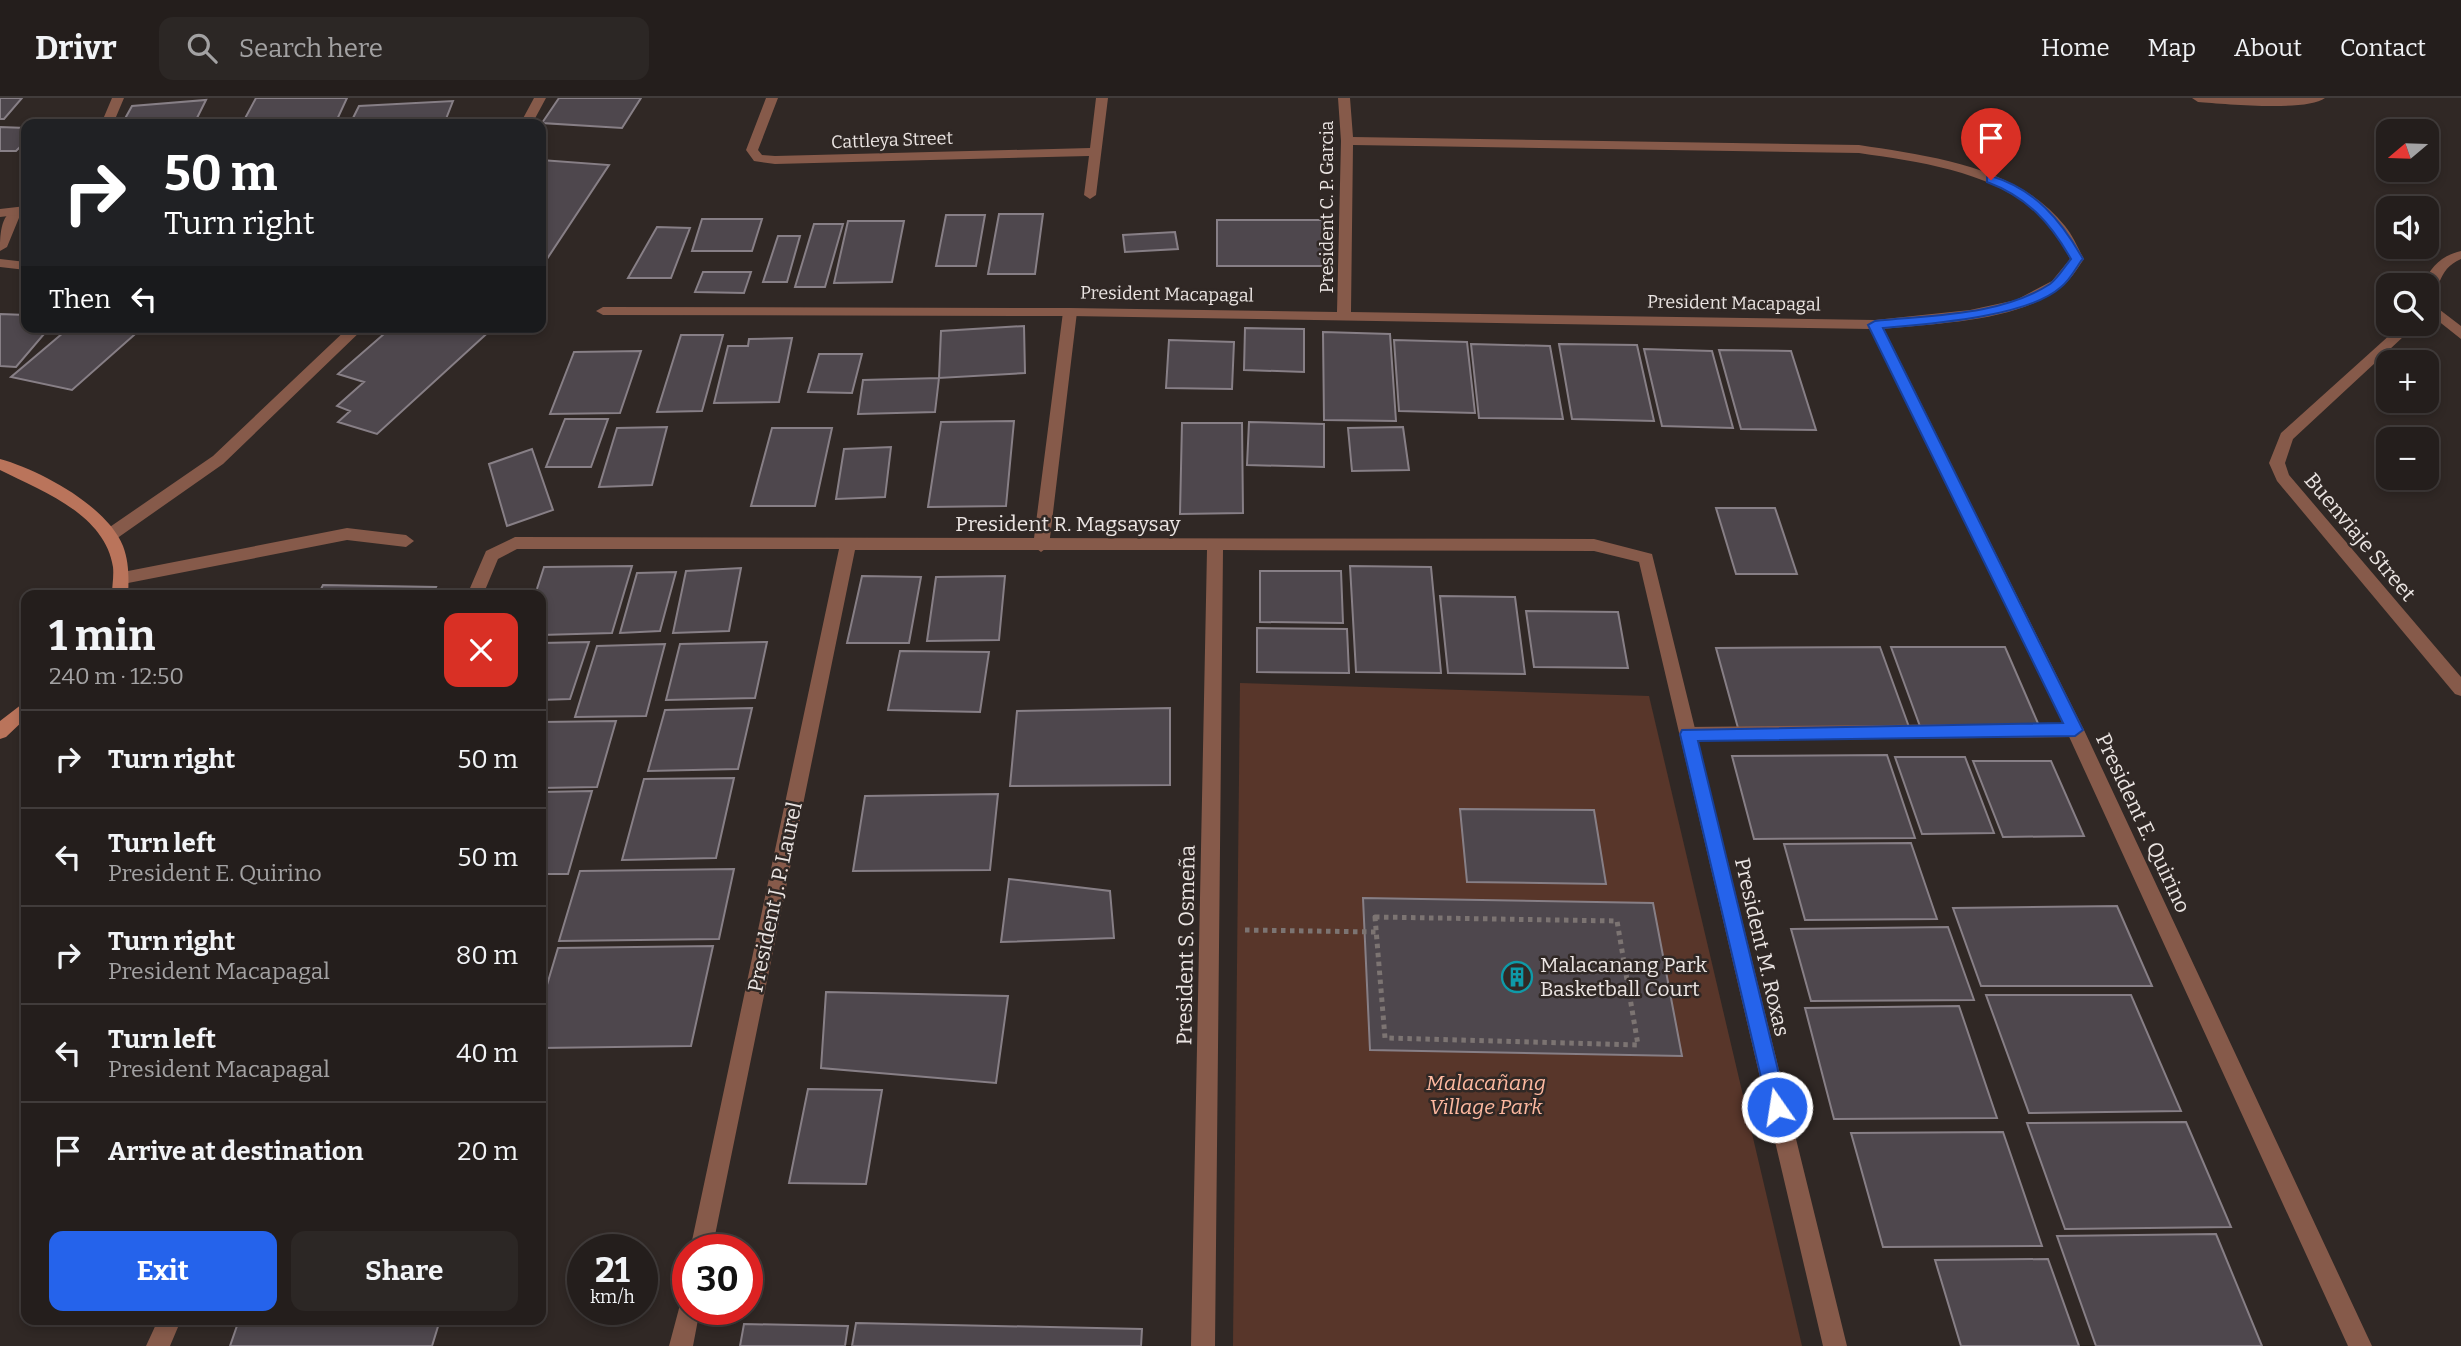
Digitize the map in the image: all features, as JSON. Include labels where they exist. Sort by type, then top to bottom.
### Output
[{"type":"main road","points":[[0,464],[86,507],[110,535],[123,578],[121,590]]},
{"type":"main road","points":[[0,732],[21,713]]},
{"type":"street","points":[[109,119],[118,98]]},
{"type":"street","points":[[529,119],[540,98]]},
{"type":"street","name":"Cattleya Street","points":[[772,98],[752,150],[758,158],[775,160],[1094,152]]},
{"type":"street","points":[[1090,195],[1102,98]]},
{"type":"street","name":"President C. P. Garcia","points":[[1344,98],[1347,141],[1344,316]]},
{"type":"street","points":[[2198,98],[2234,102],[2293,102],[2319,98]]},
{"type":"street","name":"President Macapagal","points":[[603,311],[1070,312],[1875,325],[1960,316],[2015,305],[2056,286],[2077,259],[2059,227],[2016,189],[1940,161],[1859,149],[1347,141]]},
{"type":"street","points":[[0,213],[21,211]]},
{"type":"street","points":[[0,247],[21,211]]},
{"type":"street","points":[[2434,273],[2446,259],[2461,256]]},
{"type":"street","points":[[0,263],[21,265]]},
{"type":"street","points":[[1041,546],[1070,312]]},
{"type":"street","points":[[2439,315],[2461,334]]},
{"type":"street","name":"President E. Quirino","points":[[1875,325],[2075,730],[2360,1346]]},
{"type":"street","points":[[110,535],[218,460],[352,333]]},
{"type":"street","name":"Buenviaje Street","points":[[2397,336],[2286,438],[2277,463],[2282,477],[2461,689]]},
{"type":"street","points":[[123,578],[347,534],[406,541]]},
{"type":"street","name":"President R. Magsaysay","points":[[477,590],[492,555],[515,543],[1594,545],[1646,558]]},
{"type":"street","name":"President J. P. Laurel","points":[[704,1234],[848,545]]},
{"type":"street","name":"President S. Osmeña","points":[[1203,1346],[1214,545]]},
{"type":"street","name":"President M. Roxas","points":[[1646,558],[1835,1346]]},
{"type":"street","points":[[1688,734],[2075,730]]},
{"type":"street","points":[[158,1346],[168,1325]]},
{"type":"street","points":[[681,1346],[686,1325]]},
{"type":"path","points":[[1375,917],[1617,921],[1639,1045],[1385,1038],[1377,932],[1375,917]]},
{"type":"path","points":[[1209,930],[1377,932]]},
{"type":"green space","name":"Malacañang Village Park","points":[[1240,683],[1649,696],[1802,1346],[1233,1346]]},
{"type":"building","points":[[0,98],[22,98],[4,119],[0,119]]},
{"type":"building","points":[[256,98],[347,98],[337,119],[245,119]]},
{"type":"building","points":[[559,98],[641,98],[622,128],[546,123],[545,119]]},
{"type":"building","points":[[206,100],[196,119],[125,119],[132,106]]},
{"type":"building","points":[[453,101],[446,119],[352,119],[359,106]]},
{"type":"building","points":[[0,127],[21,128],[21,146],[16,151],[0,151]]},
{"type":"building","points":[[546,160],[609,165],[546,260]]},
{"type":"building","points":[[999,214],[1043,214],[1035,274],[988,274]]},
{"type":"building","points":[[946,215],[985,215],[976,266],[936,266]]},
{"type":"building","points":[[702,219],[762,219],[752,251],[692,251]]},
{"type":"building","points":[[1217,220],[1323,220],[1326,266],[1217,266]]},
{"type":"building","points":[[848,221],[904,221],[892,282],[834,283]]},
{"type":"building","points":[[814,224],[843,224],[825,287],[795,287]]},
{"type":"building","points":[[657,227],[690,228],[671,278],[628,278]]},
{"type":"building","points":[[1175,232],[1178,249],[1125,252],[1123,235]]},
{"type":"building","points":[[778,236],[800,236],[787,282],[763,282]]},
{"type":"building","points":[[703,272],[751,272],[744,293],[695,292]]},
{"type":"building","points":[[0,314],[21,315],[21,333],[45,333],[16,367],[0,366]]},
{"type":"building","points":[[1024,326],[1025,373],[939,378],[941,331]]},
{"type":"building","points":[[1245,328],[1304,329],[1304,372],[1244,370]]},
{"type":"building","points":[[1323,332],[1390,334],[1396,421],[1324,420]]},
{"type":"building","points":[[63,333],[136,333],[72,390],[11,377]]},
{"type":"building","points":[[385,333],[487,333],[377,434],[338,422],[350,411],[337,406],[364,382],[338,374]]},
{"type":"building","points":[[681,335],[723,335],[702,411],[657,412]]},
{"type":"building","points":[[792,338],[779,402],[714,403],[728,346],[748,346],[749,339]]},
{"type":"building","points":[[1169,340],[1234,342],[1232,389],[1166,388]]},
{"type":"building","points":[[1394,340],[1467,342],[1475,413],[1399,411]]},
{"type":"building","points":[[1471,344],[1550,346],[1563,419],[1479,418]]},
{"type":"building","points":[[1559,344],[1637,345],[1654,421],[1572,419]]},
{"type":"building","points":[[1644,349],[1712,351],[1733,428],[1662,426]]},
{"type":"building","points":[[1719,350],[1791,351],[1816,430],[1741,429]]},
{"type":"building","points":[[641,351],[620,413],[550,414],[574,352]]},
{"type":"building","points":[[819,354],[862,354],[852,393],[808,392]]},
{"type":"building","points":[[939,378],[935,412],[858,414],[863,380]]},
{"type":"building","points":[[565,419],[608,419],[591,467],[546,467]]},
{"type":"building","points":[[1014,421],[1006,506],[928,507],[941,422]]},
{"type":"building","points":[[1249,422],[1324,424],[1324,467],[1247,465]]},
{"type":"building","points":[[1182,423],[1242,423],[1243,513],[1180,514]]},
{"type":"building","points":[[667,427],[652,485],[599,487],[617,428]]},
{"type":"building","points":[[1403,427],[1409,470],[1352,471],[1348,428]]},
{"type":"building","points":[[772,428],[832,428],[815,506],[751,506]]},
{"type":"building","points":[[891,447],[885,497],[836,499],[844,449]]},
{"type":"building","points":[[532,449],[553,510],[507,526],[489,464]]},
{"type":"building","points":[[1716,508],[1775,508],[1797,574],[1736,574]]},
{"type":"building","points":[[632,566],[612,633],[546,635],[546,590],[537,590],[544,567]]},
{"type":"building","points":[[1350,566],[1431,567],[1441,673],[1356,672]]},
{"type":"building","points":[[741,568],[729,631],[673,633],[686,571]]},
{"type":"building","points":[[1260,571],[1341,571],[1343,623],[1260,622]]},
{"type":"building","points":[[676,572],[660,631],[620,633],[637,573]]},
{"type":"building","points":[[862,576],[921,577],[909,643],[847,643]]},
{"type":"building","points":[[1005,576],[999,640],[927,641],[936,577]]},
{"type":"building","points":[[323,585],[436,587],[434,590],[320,590]]},
{"type":"building","points":[[1440,596],[1515,597],[1525,674],[1448,673]]},
{"type":"building","points":[[1526,611],[1618,612],[1628,668],[1534,667]]},
{"type":"building","points":[[1257,628],[1347,629],[1349,673],[1257,672]]},
{"type":"building","points":[[589,642],[570,699],[546,700],[546,643]]},
{"type":"building","points":[[767,642],[755,698],[666,700],[680,644]]},
{"type":"building","points":[[665,644],[646,716],[575,717],[597,646]]},
{"type":"building","points":[[1880,647],[1909,727],[1738,728],[1716,648]]},
{"type":"building","points":[[1891,647],[2005,647],[2040,728],[1921,729]]},
{"type":"building","points":[[900,651],[989,652],[980,712],[888,710]]},
{"type":"building","points":[[752,708],[738,769],[648,771],[665,710]]},
{"type":"building","points":[[1170,708],[1170,785],[1010,786],[1017,711]]},
{"type":"building","points":[[616,721],[597,787],[546,788],[546,722]]},
{"type":"building","points":[[1887,755],[1915,838],[1754,839],[1732,756]]},
{"type":"building","points":[[1895,757],[1965,757],[1994,833],[1922,834]]},
{"type":"building","points":[[1973,761],[2051,761],[2084,836],[2003,837]]},
{"type":"building","points":[[734,778],[716,858],[622,860],[644,779]]},
{"type":"building","points":[[592,791],[568,874],[546,874],[546,792]]},
{"type":"building","points":[[998,794],[990,870],[853,871],[865,796]]},
{"type":"building","points":[[1460,809],[1594,810],[1606,884],[1467,882]]},
{"type":"building","points":[[1911,843],[1937,919],[1805,920],[1784,844]]},
{"type":"building","points":[[734,869],[719,939],[559,941],[580,871]]},
{"type":"building","points":[[1009,879],[1110,891],[1114,938],[1001,942]]},
{"type":"building","name":"Malacanang Park Basketball Court","points":[[1363,898],[1653,903],[1682,1056],[1370,1050]]},
{"type":"building","points":[[2117,906],[2152,986],[1981,986],[1953,908]]},
{"type":"building","points":[[1948,927],[1974,1000],[1811,1001],[1791,929]]},
{"type":"building","points":[[713,946],[691,1046],[546,1048],[546,988],[558,948]]},
{"type":"building","points":[[826,992],[1008,996],[996,1083],[821,1068]]},
{"type":"building","points":[[1986,995],[2131,995],[2181,1111],[2029,1113]]},
{"type":"building","points":[[1959,1006],[1997,1118],[1834,1119],[1805,1008]]},
{"type":"building","points":[[808,1089],[882,1090],[866,1184],[789,1183]]},
{"type":"building","points":[[2186,1122],[2231,1227],[2065,1229],[2027,1123]]},
{"type":"building","points":[[2003,1132],[2042,1246],[1883,1247],[1851,1133]]},
{"type":"building","points":[[2216,1234],[2262,1346],[2096,1346],[2057,1236]]},
{"type":"building","points":[[2048,1259],[2079,1346],[1961,1346],[1935,1260]]},
{"type":"building","points":[[856,1323],[1142,1329],[1141,1346],[852,1346]]},
{"type":"building","points":[[237,1325],[438,1325],[432,1346],[230,1346]]},
{"type":"building","points":[[744,1325],[848,1326],[845,1346],[740,1346]]},
{"type":"place","name":"Malacanang Park Basketball Court","points":[[1517,977]]},
{"type":"route","points":[[1777,1107],[1688,734],[2075,730],[1875,325],[1960,316],[2015,305],[2056,286],[2077,259],[2059,227],[2016,189],[1991,180]]}]
